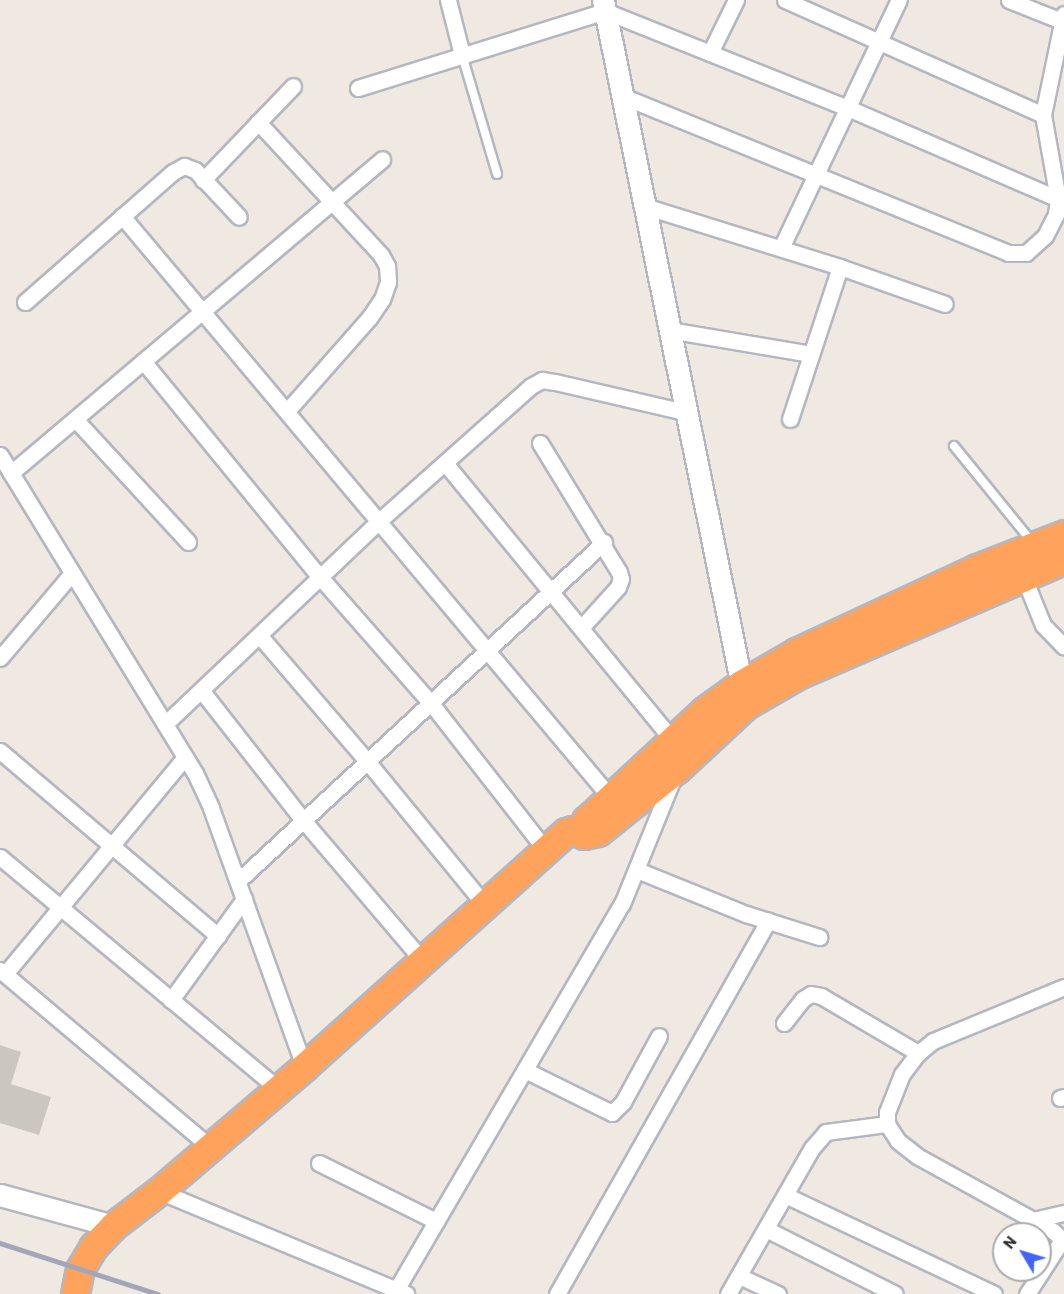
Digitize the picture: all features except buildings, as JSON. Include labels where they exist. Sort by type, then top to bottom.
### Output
[{"type":"highway","points":[[584,835],[586,820],[672,739],[743,695],[798,675],[1025,559],[1064,534]]},
{"type":"highway","points":[[1025,559],[1064,560]]},
{"type":"highway","points":[[75,1294],[80,1269],[93,1247],[112,1226],[159,1191],[304,1067],[544,849],[572,830],[584,835],[598,832],[677,769],[743,695]]},
{"type":"street","points":[[448,0],[462,55]]},
{"type":"street","points":[[710,53],[736,0]]},
{"type":"street","points":[[785,0],[878,44],[1043,115]]},
{"type":"street","points":[[781,248],[899,0]]},
{"type":"street","points":[[622,96],[1008,253],[1026,253],[1045,236],[1056,214],[1058,199],[1043,115],[1063,19],[1009,0]]},
{"type":"street","points":[[604,5],[743,695]]},
{"type":"street","points":[[358,88],[462,55],[604,5],[710,53],[848,108],[1058,199]]},
{"type":"street","points":[[203,180],[293,86]]},
{"type":"street","points":[[258,122],[381,255],[387,266],[388,282],[382,299],[369,318],[287,411]]},
{"type":"street","points":[[1049,148],[1064,153]]},
{"type":"street","points":[[304,1067],[211,808],[185,757],[4,465],[75,418],[382,159]]},
{"type":"street","points":[[25,302],[173,172],[184,166],[195,170],[239,217]]},
{"type":"street","points":[[644,206],[840,267],[945,304]]},
{"type":"street","points":[[122,216],[610,797]]},
{"type":"street","points":[[790,418],[840,267]]},
{"type":"street","points":[[669,330],[812,354]]},
{"type":"street","points":[[143,361],[320,577],[430,702],[544,849]]},
{"type":"street","points":[[165,724],[379,522],[531,386],[543,380],[685,412]]},
{"type":"street","points":[[75,418],[188,542]]},
{"type":"street","points":[[540,443],[604,542],[621,579],[618,587],[581,628]]},
{"type":"street","points":[[445,463],[672,739]]},
{"type":"street","points":[[238,881],[604,542]]},
{"type":"street","points":[[1025,559],[1043,625],[1064,647]]},
{"type":"street","points":[[2,651],[72,573]]},
{"type":"street","points":[[259,635],[367,761],[484,904]]},
{"type":"street","points":[[201,690],[303,820],[422,960]]},
{"type":"street","points":[[0,751],[218,936]]},
{"type":"street","points":[[185,757],[3,972],[210,1147]]},
{"type":"street","points":[[159,1191],[401,1292],[436,1221],[622,904],[677,769]]},
{"type":"street","points":[[0,857],[278,1089]]},
{"type":"street","points":[[637,870],[768,921],[819,937]]},
{"type":"street","points":[[171,1000],[244,899]]},
{"type":"street","points":[[557,1294],[768,921]]},
{"type":"street","points":[[1027,1294],[1063,1240],[1034,1220],[917,1156],[898,1141],[887,1124],[887,1112],[902,1074],[918,1053],[933,1041],[1064,987]]},
{"type":"street","points":[[784,1023],[803,999],[812,994],[822,996],[918,1053]]},
{"type":"street","points":[[525,1070],[612,1113],[624,1102],[658,1036]]},
{"type":"street","points":[[728,1294],[812,1148],[826,1132],[887,1124]]},
{"type":"street","points":[[319,1163],[436,1221]]},
{"type":"street","points":[[0,1195],[112,1226]]},
{"type":"street","points":[[785,1195],[994,1294]]},
{"type":"street","points":[[1034,1220],[1064,1213]]},
{"type":"street","points":[[766,1229],[895,1294]]},
{"type":"street","points":[[739,1276],[778,1294]]},
{"type":"lane","points":[[462,55],[497,174]]},
{"type":"lane","points":[[954,446],[1025,559]]},
{"type":"railway","points":[[0,1243],[158,1294]]}]
